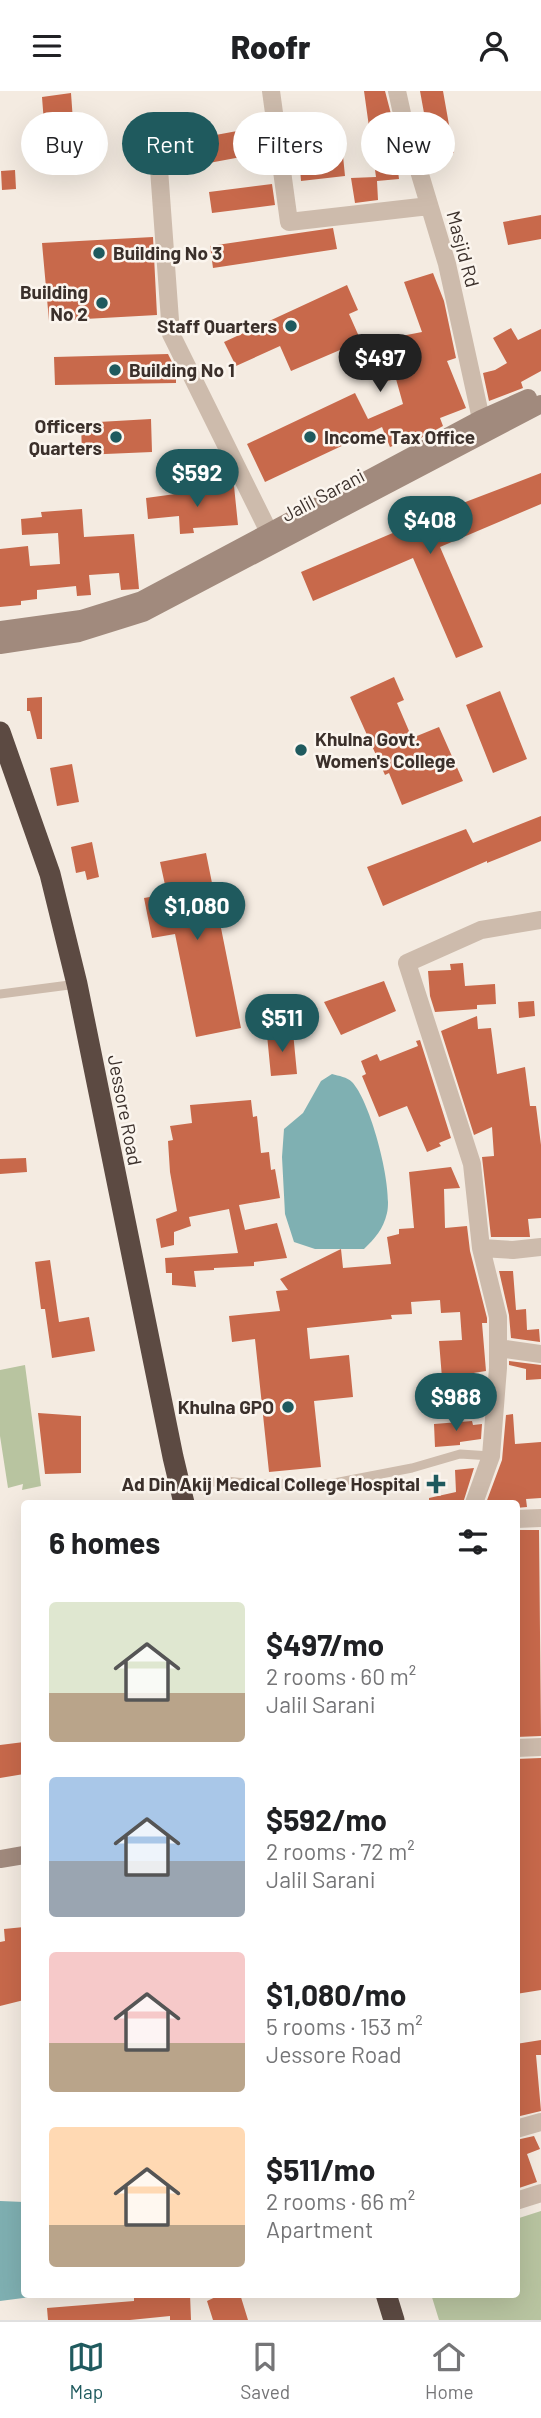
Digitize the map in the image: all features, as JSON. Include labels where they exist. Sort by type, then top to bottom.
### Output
[{"type":"highway","name":"Jessore Road","points":[[0,732],[50,874],[76,984],[182,1494]]},
{"type":"highway","points":[[387,2298],[394,2320]]},
{"type":"main road","name":"Jalil Sarani","points":[[0,630],[81,619],[142,600],[481,419],[541,392]]},
{"type":"main road","name":"Jalil Sarani","points":[[0,645],[79,633],[143,613],[541,404]]},
{"type":"main road","points":[[0,1859],[21,1856]]},
{"type":"street","points":[[271,91],[289,222],[429,206]]},
{"type":"street","name":"Masjid Rd","points":[[397,91],[447,264],[481,419]]},
{"type":"street","points":[[159,175],[171,334],[269,532]]},
{"type":"street","points":[[475,1500],[491,1456],[498,1317],[481,1248],[472,1164],[407,963],[481,930],[541,920]]},
{"type":"street","points":[[481,1248],[513,1250],[541,1247]]},
{"type":"street","points":[[498,1348],[541,1355]]},
{"type":"street","points":[[520,1519],[541,1518]]},
{"type":"street","points":[[520,1748],[541,1747]]},
{"type":"street","points":[[520,2128],[541,2122]]},
{"type":"street","points":[[520,2200],[541,2193]]},
{"type":"lane","points":[[0,994],[76,984]]},
{"type":"lane","points":[[182,1494],[226,1481],[329,1484],[412,1468],[460,1454],[491,1456]]},
{"type":"green space","points":[[25,1365],[41,1486],[22,1490],[23,1484],[8,1488],[0,1436],[0,1370]]},
{"type":"green space","points":[[541,2211],[541,2320],[439,2320],[432,2298],[520,2298],[520,2218]]},
{"type":"water","points":[[332,1074],[350,1080],[359,1092],[373,1125],[384,1165],[387,1213],[381,1229],[364,1249],[315,1249],[294,1242],[285,1214],[282,1157],[284,1129],[303,1113],[321,1081]]},
{"type":"water","points":[[0,2201],[21,2202],[21,2298],[23,2298],[0,2301]]},
{"type":"building","points":[[364,91],[385,91],[390,112],[367,112]]},
{"type":"building","points":[[420,91],[443,91],[447,112],[424,112]]},
{"type":"building","points":[[71,93],[72,112],[43,112],[42,97]]},
{"type":"building","points":[[233,132],[233,159],[219,161],[219,134]]},
{"type":"building","points":[[15,170],[16,189],[2,190],[1,171]]},
{"type":"building","points":[[301,175],[345,175],[345,176],[301,181]]},
{"type":"building","points":[[399,175],[399,179],[377,181],[378,200],[355,203],[351,178]]},
{"type":"building","points":[[272,184],[275,205],[212,213],[209,192]]},
{"type":"building","points":[[541,215],[541,239],[508,245],[503,222]]},
{"type":"building","points":[[333,228],[337,249],[213,268],[210,246]]},
{"type":"building","points":[[153,237],[157,315],[49,321],[42,243]]},
{"type":"building","points":[[433,273],[444,301],[456,358],[447,361],[466,408],[440,418],[443,426],[417,440],[416,437],[390,447],[382,427],[265,482],[247,444],[355,393],[368,419],[403,404],[396,379],[387,381],[381,340],[422,332],[404,282]]},
{"type":"building","name":"Staff Quarters","points":[[347,285],[358,310],[349,314],[361,341],[291,371],[280,346],[236,366],[224,342]]},
{"type":"building","points":[[511,328],[518,340],[541,329],[541,371],[521,382],[523,388],[489,401],[483,373],[507,363],[493,338]]},
{"type":"building","name":"Building No 1","points":[[168,354],[176,370],[176,383],[55,385],[54,357]]},
{"type":"building","name":"Officers Quarters","points":[[151,419],[152,452],[82,455],[81,423]]},
{"type":"building","points":[[541,473],[541,504],[440,547],[483,647],[456,658],[413,558],[313,601],[301,572]]},
{"type":"building","points":[[234,486],[238,525],[193,528],[194,533],[180,534],[179,516],[148,519],[146,498]]},
{"type":"building","points":[[82,509],[84,537],[134,534],[139,589],[121,590],[119,573],[89,575],[91,595],[77,596],[76,586],[37,590],[37,599],[21,601],[21,605],[0,607],[0,549],[28,546],[30,566],[60,564],[58,533],[22,535],[21,519],[42,517],[41,512]]},
{"type":"building","points":[[394,677],[404,700],[397,703],[412,738],[439,727],[463,781],[402,805],[389,773],[385,775],[350,697]]},
{"type":"building","points":[[500,691],[527,759],[493,773],[466,705]]},
{"type":"building","points":[[42,697],[42,739],[37,739],[30,711],[27,711],[27,698]]},
{"type":"building","points":[[72,764],[79,802],[57,806],[50,768]]},
{"type":"building","points":[[541,816],[541,841],[383,906],[367,867],[466,829],[473,843]]},
{"type":"building","points":[[92,842],[99,877],[87,880],[85,871],[76,873],[71,847]]},
{"type":"building","points":[[206,853],[241,1028],[196,1037],[175,934],[152,938],[144,898],[167,894],[160,862]]},
{"type":"building","points":[[463,963],[465,986],[495,984],[496,1004],[477,1005],[477,1009],[435,1012],[430,996],[428,971],[451,970],[450,964]]},
{"type":"building","points":[[384,981],[396,1011],[341,1035],[324,1002]]},
{"type":"building","points":[[534,1001],[535,1016],[519,1018],[518,1002]]},
{"type":"building","points":[[477,1016],[478,1029],[491,1028],[497,1074],[525,1067],[530,1106],[536,1106],[541,1145],[541,1218],[528,1219],[530,1237],[491,1237],[482,1157],[494,1156],[492,1127],[474,1135],[441,1031]]},
{"type":"building","points":[[293,1032],[297,1074],[271,1076],[267,1035]]},
{"type":"building","points":[[420,1040],[451,1138],[427,1152],[407,1106],[379,1117],[362,1076],[366,1074],[361,1061],[377,1054],[380,1061],[418,1046],[416,1041]]},
{"type":"building","points":[[251,1100],[253,1117],[257,1116],[261,1153],[269,1152],[271,1170],[275,1169],[280,1198],[239,1205],[245,1230],[277,1223],[287,1258],[254,1262],[254,1266],[194,1271],[196,1287],[172,1285],[172,1273],[166,1273],[165,1258],[238,1253],[229,1209],[189,1217],[191,1226],[174,1232],[174,1245],[161,1248],[156,1219],[177,1211],[170,1172],[168,1141],[173,1140],[170,1126],[192,1123],[190,1105]]},
{"type":"building","points":[[26,1158],[27,1172],[0,1174],[0,1159]]},
{"type":"building","points":[[451,1167],[460,1188],[444,1189],[445,1228],[467,1226],[470,1251],[487,1318],[487,1323],[482,1323],[486,1371],[442,1378],[439,1341],[462,1340],[460,1312],[441,1313],[440,1300],[411,1302],[412,1314],[391,1315],[392,1319],[307,1328],[310,1359],[349,1355],[353,1397],[314,1401],[321,1467],[269,1472],[255,1339],[232,1342],[229,1316],[280,1311],[276,1291],[288,1290],[280,1279],[341,1249],[343,1268],[391,1264],[387,1237],[399,1234],[399,1229],[414,1228],[409,1172]]},
{"type":"building","points":[[50,1260],[59,1322],[89,1317],[95,1351],[52,1358],[45,1309],[41,1309],[35,1262]]},
{"type":"building","points":[[499,1271],[513,1271],[516,1310],[526,1309],[527,1330],[539,1329],[540,1342],[511,1338]]},
{"type":"building","points":[[509,1361],[541,1365],[541,1379],[526,1380],[526,1369],[509,1365]]},
{"type":"building","points":[[38,1413],[81,1416],[81,1473],[45,1474]]},
{"type":"building","points":[[513,1414],[515,1444],[541,1442],[541,1498],[526,1499],[527,1507],[520,1508],[520,1500],[487,1500],[502,1460],[506,1415]]},
{"type":"building","points":[[472,1421],[473,1425],[482,1424],[481,1439],[460,1442],[460,1445],[435,1447],[434,1424]]},
{"type":"building","points":[[474,1468],[464,1500],[429,1500],[456,1492],[455,1470]]},
{"type":"building","points":[[520,1530],[539,1530],[541,1736],[520,1737]]},
{"type":"building","points":[[21,1742],[21,1774],[0,1778],[0,1745]]},
{"type":"building","points":[[541,1758],[541,1990],[520,1993],[520,1945],[520,1759]]},
{"type":"building","points":[[21,1927],[21,2001],[0,2006],[0,1942],[5,1941],[4,1929]]},
{"type":"building","points":[[541,2040],[541,2055],[536,2055],[541,2111],[520,2116],[520,2043]]},
{"type":"building","points":[[534,2136],[540,2149],[527,2154],[537,2182],[520,2188],[520,2139]]},
{"type":"building","points":[[134,2298],[190,2298],[191,2320],[170,2320],[170,2316],[130,2320],[48,2320],[47,2308],[134,2301]]},
{"type":"building","points":[[213,2298],[241,2298],[248,2320],[213,2320],[207,2301]]},
{"type":"place","name":"Building No 3","points":[[99,253]]},
{"type":"place","name":"Building No 2","points":[[102,303]]},
{"type":"place","name":"Staff Quarters","points":[[291,326]]},
{"type":"place","name":"Building No 1","points":[[115,370]]},
{"type":"place","name":"Officers Quarters","points":[[116,437]]},
{"type":"place","name":"Income Tax Office","points":[[310,437]]},
{"type":"place","name":"Khulna Govt. Women's College","points":[[301,750]]},
{"type":"place","name":"Khulna GPO","points":[[288,1407]]},
{"type":"place","name":"Ad Din Akij Medical College Hospital","points":[[436,1484]]}]
